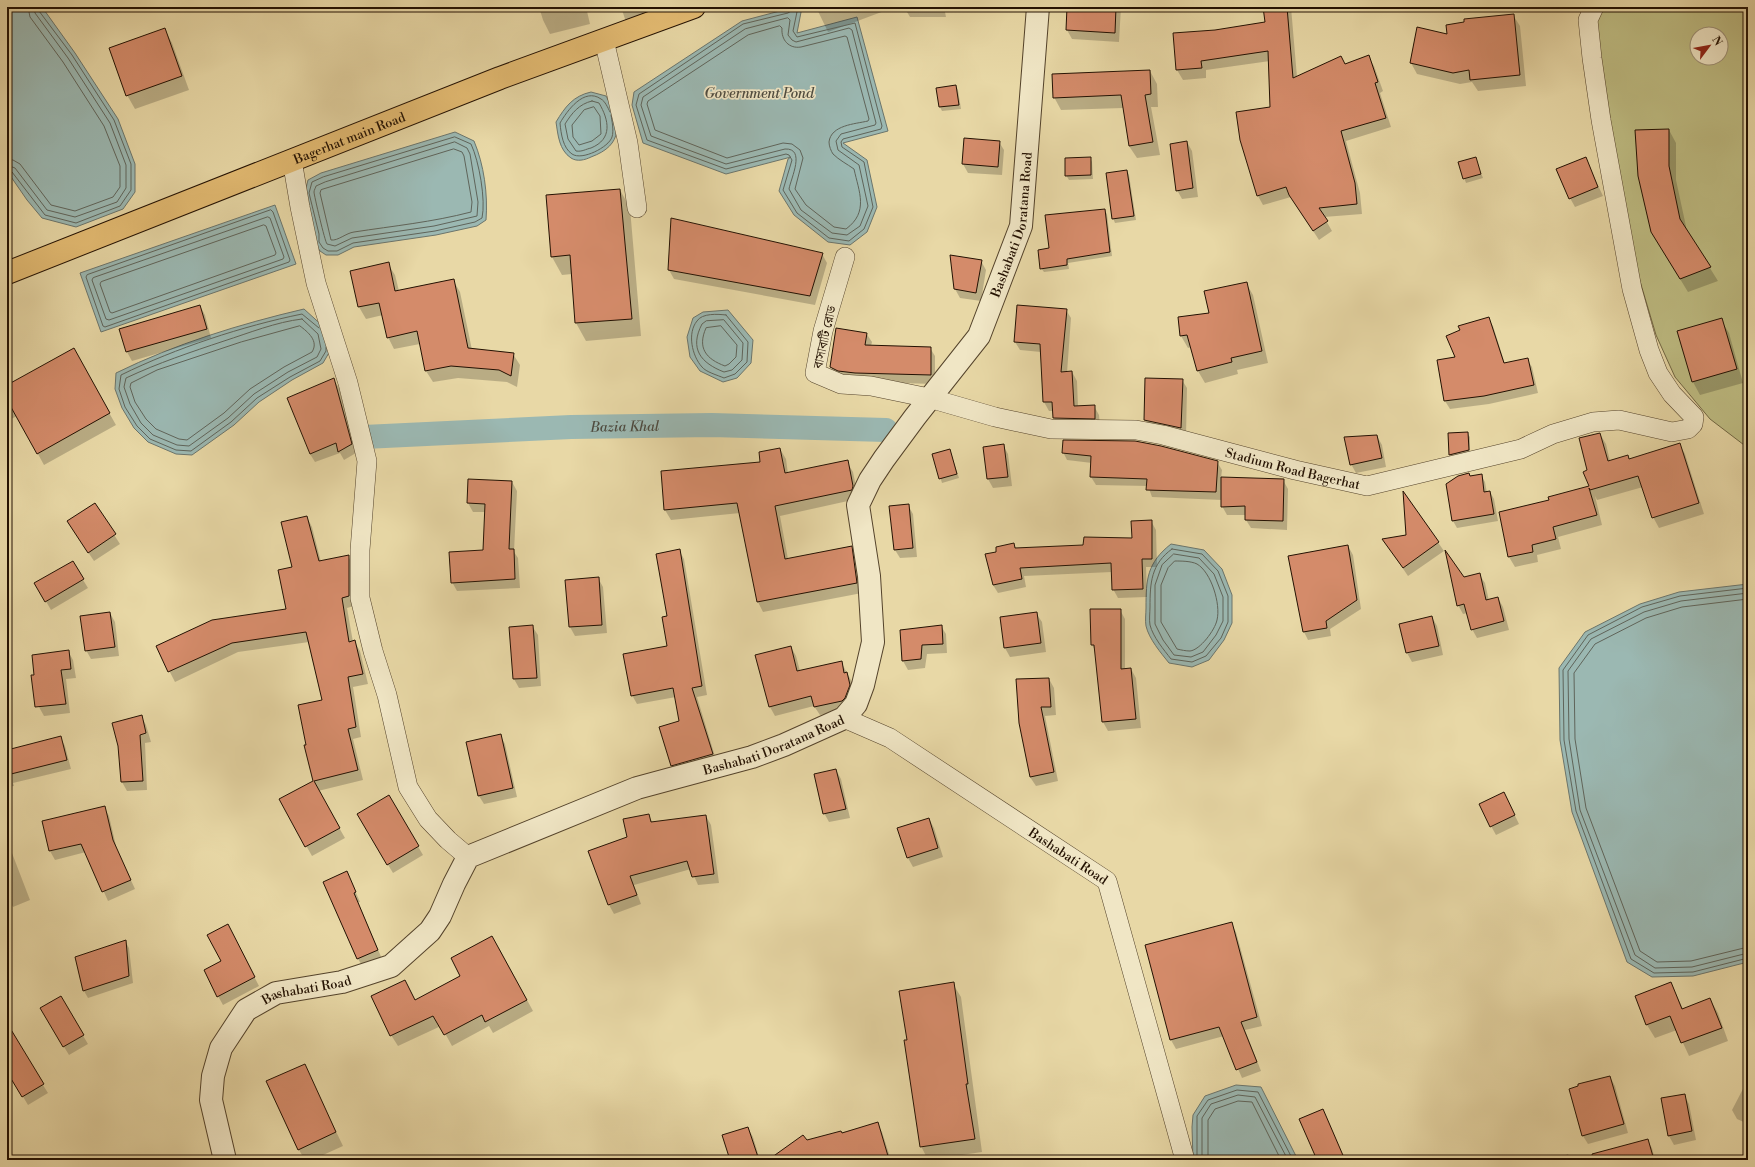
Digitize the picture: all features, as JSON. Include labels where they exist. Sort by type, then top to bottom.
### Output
[{"type":"main road","name":"Bagerhat main Road","points":[[7,273],[500,78],[694,7]]},
{"type":"street","name":"Bashabati Doratana Road","points":[[468,857],[637,788],[752,757],[844,718],[856,704],[863,685],[873,642],[869,576],[858,505],[870,480],[884,458],[929,398],[979,336],[1021,226],[1038,7]]},
{"type":"street","name":"Stadium Road Bagerhat","points":[[929,398],[995,417],[1051,429],[1136,430],[1163,435],[1295,470],[1367,486],[1521,449],[1552,434],[1593,422],[1619,420],[1672,432],[1688,429],[1693,424],[1694,419],[1672,394],[1658,373],[1649,350],[1632,289],[1601,120],[1592,58],[1588,20],[1594,7]]},
{"type":"street","points":[[604,40],[628,143],[637,208]]},
{"type":"street","points":[[292,160],[316,283],[348,383],[367,461],[360,550],[360,598],[373,651],[388,695],[408,787],[428,819],[448,840],[468,857]]},
{"type":"street","name":"বাসাবাটি রোড","points":[[845,257],[823,332],[815,373],[841,384],[871,386],[929,398]]},
{"type":"street","name":"Bashabati Road","points":[[844,718],[890,738],[1107,881],[1185,1160]]},
{"type":"street","name":"Bashabati Road","points":[[225,1160],[211,1100],[213,1076],[221,1048],[246,1010],[276,993],[342,982],[391,966],[430,931],[440,916],[468,857]]},
{"type":"shaded area","points":[[1599,7],[1748,7],[1748,448],[1710,419],[1675,377],[1656,335],[1629,244],[1592,26]]},
{"type":"water","points":[[7,7],[42,7],[75,53],[118,119],[135,164],[135,192],[123,209],[76,227],[42,218],[27,200],[7,171]]},
{"type":"water","name":"Government Pond","points":[[795,7],[802,7],[797,33],[857,17],[888,131],[843,143],[867,160],[877,207],[867,232],[850,245],[828,242],[794,215],[779,191],[788,159],[791,157],[726,174],[643,143],[632,105],[634,92],[742,21]]},
{"type":"water","points":[[591,92],[606,96],[615,115],[617,124],[616,132],[614,140],[602,152],[586,159],[576,160],[567,155],[564,151],[558,137],[556,122],[574,99]]},
{"type":"water","points":[[455,132],[474,141],[484,180],[486,220],[477,226],[436,235],[354,247],[338,255],[326,255],[320,251],[315,243],[305,192],[308,180],[321,173]]},
{"type":"water","points":[[275,205],[296,264],[101,332],[80,273]]},
{"type":"water","points":[[304,309],[326,329],[330,351],[323,363],[292,380],[259,402],[234,425],[192,455],[176,454],[148,442],[134,428],[122,408],[115,389],[116,373],[161,353],[208,336],[256,321]]},
{"type":"water","points":[[728,310],[753,340],[751,363],[737,378],[723,382],[700,371],[690,357],[687,337],[693,318],[703,312]]},
{"type":"water","points":[[1171,544],[1204,550],[1222,569],[1232,595],[1232,623],[1224,640],[1209,660],[1192,667],[1169,663],[1152,641],[1146,626],[1147,588],[1150,572],[1157,558]]},
{"type":"water","points":[[1748,584],[1748,962],[1693,976],[1652,977],[1627,962],[1572,812],[1560,740],[1559,668],[1585,632],[1640,604],[1679,592]]},
{"type":"water","points":[[1236,1085],[1261,1087],[1298,1160],[1193,1160],[1193,1115],[1205,1096]]},
{"type":"building","points":[[1067,7],[1116,7],[1115,33],[1066,30]]},
{"type":"building","points":[[1263,7],[1287,7],[1293,78],[1341,56],[1345,64],[1369,55],[1378,82],[1375,83],[1386,118],[1341,131],[1355,183],[1357,204],[1319,208],[1328,221],[1313,231],[1289,195],[1286,187],[1257,196],[1240,140],[1236,112],[1270,107],[1268,51],[1201,61],[1202,68],[1176,70],[1173,33],[1215,30],[1265,22]]},
{"type":"building","points":[[1514,14],[1520,75],[1470,80],[1469,70],[1453,73],[1410,63],[1417,27],[1447,34],[1446,25],[1464,22],[1464,19]]},
{"type":"building","points":[[165,28],[182,76],[126,96],[109,48]]},
{"type":"building","points":[[1150,70],[1151,94],[1145,95],[1153,142],[1129,146],[1121,95],[1053,98],[1052,74]]},
{"type":"building","points":[[956,85],[959,105],[939,107],[936,88]]},
{"type":"building","points":[[1669,129],[1669,166],[1680,219],[1711,267],[1680,279],[1651,232],[1638,176],[1635,130]]},
{"type":"building","points":[[964,138],[1000,141],[998,167],[962,164]]},
{"type":"building","points":[[1187,141],[1193,188],[1176,191],[1170,144]]},
{"type":"building","points":[[1091,157],[1091,175],[1065,176],[1065,158]]},
{"type":"building","points":[[1476,157],[1481,174],[1463,179],[1458,162]]},
{"type":"building","points":[[1586,157],[1598,187],[1569,199],[1556,169]]},
{"type":"building","points":[[1127,170],[1134,216],[1112,219],[1106,173]]},
{"type":"building","points":[[620,189],[632,319],[575,323],[570,255],[551,257],[546,195]]},
{"type":"building","points":[[1105,209],[1110,252],[1067,259],[1067,265],[1040,269],[1038,250],[1049,248],[1045,215]]},
{"type":"building","points":[[671,218],[823,253],[810,296],[668,270]]},
{"type":"building","points":[[950,255],[982,260],[976,293],[954,289]]},
{"type":"building","points":[[389,262],[395,291],[454,279],[468,348],[514,353],[511,376],[499,370],[451,366],[425,371],[417,331],[387,338],[379,303],[358,307],[350,271]]},
{"type":"building","points":[[1247,282],[1262,351],[1231,358],[1232,362],[1197,371],[1187,335],[1180,336],[1178,317],[1209,313],[1204,291]]},
{"type":"building","points":[[200,305],[207,329],[126,352],[119,329]]},
{"type":"building","points":[[1017,305],[1067,309],[1061,372],[1072,371],[1074,406],[1095,405],[1095,419],[1053,418],[1052,402],[1043,402],[1040,344],[1014,342]]},
{"type":"building","points":[[1489,317],[1504,363],[1528,358],[1534,385],[1484,396],[1444,401],[1437,360],[1455,357],[1446,336],[1460,330],[1458,326]]},
{"type":"building","points":[[1722,318],[1737,369],[1692,382],[1677,331]]},
{"type":"building","points":[[836,328],[867,333],[865,345],[931,347],[931,375],[855,373],[838,371],[830,367]]},
{"type":"building","points":[[74,348],[110,413],[37,454],[7,400],[7,385]]},
{"type":"building","points":[[334,378],[352,444],[338,452],[336,443],[310,454],[287,398]]},
{"type":"building","points":[[1145,378],[1183,379],[1181,428],[1144,420]]},
{"type":"building","points":[[1468,432],[1469,450],[1449,455],[1448,433]]},
{"type":"building","points":[[1600,433],[1608,461],[1628,455],[1629,459],[1680,443],[1699,503],[1652,518],[1638,476],[1590,490],[1589,488],[1597,515],[1553,527],[1556,539],[1532,545],[1533,552],[1508,557],[1499,512],[1549,500],[1548,497],[1589,486],[1583,472],[1587,470],[1579,438]]},
{"type":"building","points":[[1377,435],[1382,458],[1350,465],[1344,437]]},
{"type":"building","points":[[1063,440],[1135,441],[1161,446],[1218,461],[1216,492],[1146,490],[1147,479],[1090,477],[1091,456],[1062,453]]},
{"type":"building","points":[[1004,444],[1008,477],[987,479],[983,447]]},
{"type":"building","points":[[780,448],[785,473],[848,460],[853,486],[852,490],[775,506],[785,559],[852,546],[857,583],[757,602],[737,503],[664,510],[661,471],[760,462],[759,452]]},
{"type":"building","points":[[950,449],[957,474],[939,479],[932,454]]},
{"type":"building","points":[[1469,473],[1470,476],[1482,474],[1484,492],[1490,491],[1494,514],[1452,521],[1446,484],[1458,476]]},
{"type":"building","points":[[1221,477],[1284,479],[1283,521],[1245,520],[1245,506],[1221,507]]},
{"type":"building","points":[[468,479],[512,481],[509,549],[514,549],[515,579],[451,583],[449,552],[483,550],[485,504],[467,503]]},
{"type":"building","points":[[1403,491],[1439,542],[1403,568],[1382,539],[1406,535]]},
{"type":"building","points":[[95,503],[116,534],[88,553],[67,521]]},
{"type":"building","points":[[909,504],[913,548],[894,550],[889,506]]},
{"type":"building","points":[[307,516],[319,561],[349,555],[349,596],[342,598],[349,642],[355,640],[363,674],[348,677],[356,727],[348,729],[358,770],[314,781],[340,828],[305,847],[279,799],[313,781],[304,745],[306,745],[298,705],[322,700],[306,632],[232,643],[168,672],[156,646],[212,620],[286,609],[278,570],[292,567],[281,522]]},
{"type":"building","points":[[1152,520],[1152,559],[1142,559],[1143,589],[1112,590],[1111,563],[1020,568],[1022,579],[993,585],[985,554],[996,552],[996,547],[1014,543],[1015,548],[1083,545],[1084,537],[1132,538],[1131,521]]},
{"type":"building","points":[[1348,545],[1357,600],[1326,621],[1327,628],[1303,632],[1288,556]]},
{"type":"building","points":[[680,549],[702,686],[692,688],[713,754],[671,766],[659,727],[679,721],[673,688],[631,696],[623,654],[667,646],[662,617],[667,616],[656,554]]},
{"type":"building","points":[[1445,550],[1464,577],[1480,573],[1486,600],[1498,597],[1504,621],[1471,630],[1464,604],[1457,606]]},
{"type":"building","points":[[73,561],[84,579],[45,602],[34,583]]},
{"type":"building","points":[[599,577],[602,625],[569,627],[565,580]]},
{"type":"building","points":[[1090,609],[1121,609],[1121,669],[1131,668],[1136,719],[1102,722],[1094,645],[1091,645]]},
{"type":"building","points":[[110,612],[115,647],[85,651],[80,616]]},
{"type":"building","points":[[1037,612],[1041,643],[1004,648],[1000,617]]},
{"type":"building","points":[[1432,616],[1439,646],[1406,653],[1399,624]]},
{"type":"building","points":[[533,625],[537,678],[513,679],[509,627]]},
{"type":"building","points":[[942,625],[943,644],[922,645],[921,659],[902,661],[900,630]]},
{"type":"building","points":[[791,646],[797,671],[842,661],[844,673],[847,672],[850,685],[845,698],[842,701],[814,707],[811,696],[769,707],[755,655]]},
{"type":"building","points":[[69,650],[71,669],[61,670],[66,704],[35,707],[31,675],[34,675],[32,655]]},
{"type":"building","points":[[1049,678],[1051,707],[1041,707],[1054,772],[1030,777],[1019,723],[1016,679]]},
{"type":"building","points":[[142,715],[146,733],[140,735],[143,781],[121,782],[118,746],[112,723]]},
{"type":"building","points":[[501,734],[513,788],[478,796],[466,742]]},
{"type":"building","points":[[61,736],[67,760],[7,775],[7,750]]},
{"type":"building","points":[[836,769],[846,809],[823,814],[814,774]]},
{"type":"building","points":[[1504,792],[1515,815],[1490,827],[1479,804]]},
{"type":"building","points":[[389,795],[419,846],[387,865],[357,814]]},
{"type":"building","points":[[105,806],[113,840],[131,880],[102,892],[81,844],[49,851],[42,821]]},
{"type":"building","points":[[649,814],[651,822],[706,815],[714,874],[692,877],[687,861],[630,876],[637,895],[608,905],[588,851],[627,837],[623,819]]},
{"type":"building","points":[[929,818],[938,848],[907,858],[897,828]]},
{"type":"building","points":[[347,871],[356,892],[354,893],[378,950],[357,959],[323,882]]},
{"type":"building","points":[[1232,922],[1257,1017],[1241,1022],[1257,1062],[1236,1070],[1219,1027],[1170,1040],[1145,945]]},
{"type":"building","points":[[228,924],[255,977],[217,997],[204,970],[221,961],[207,935]]},
{"type":"building","points":[[492,936],[527,1000],[485,1022],[482,1015],[444,1035],[433,1016],[390,1036],[371,996],[405,980],[415,1000],[460,976],[451,958]]},
{"type":"building","points":[[126,940],[129,976],[83,991],[75,957]]},
{"type":"building","points":[[954,982],[968,1084],[966,1084],[975,1139],[920,1147],[904,1040],[907,1040],[899,991]]},
{"type":"building","points":[[1671,982],[1682,1009],[1710,998],[1722,1028],[1681,1043],[1670,1016],[1646,1025],[1635,996]]},
{"type":"building","points":[[61,996],[84,1035],[63,1047],[40,1008]]},
{"type":"building","points":[[7,1023],[44,1084],[22,1097],[7,1072]]},
{"type":"building","points":[[305,1064],[336,1132],[298,1150],[266,1081]]},
{"type":"building","points":[[1610,1076],[1624,1124],[1582,1136],[1569,1089],[1578,1086],[1578,1084]]},
{"type":"building","points":[[1685,1094],[1692,1131],[1668,1136],[1661,1098]]},
{"type":"building","points":[[1323,1109],[1345,1160],[1317,1160],[1299,1119]]},
{"type":"building","points":[[878,1122],[888,1156],[875,1160],[768,1160],[803,1135],[807,1140],[841,1131],[842,1133]]},
{"type":"building","points":[[748,1127],[759,1160],[730,1160],[722,1135]]},
{"type":"building","points":[[1648,1139],[1654,1160],[1593,1160],[1592,1154]]},
{"type":"waterway","name":"Bazia Khal","points":[[364,437],[571,427],[712,425],[886,430]]}]
